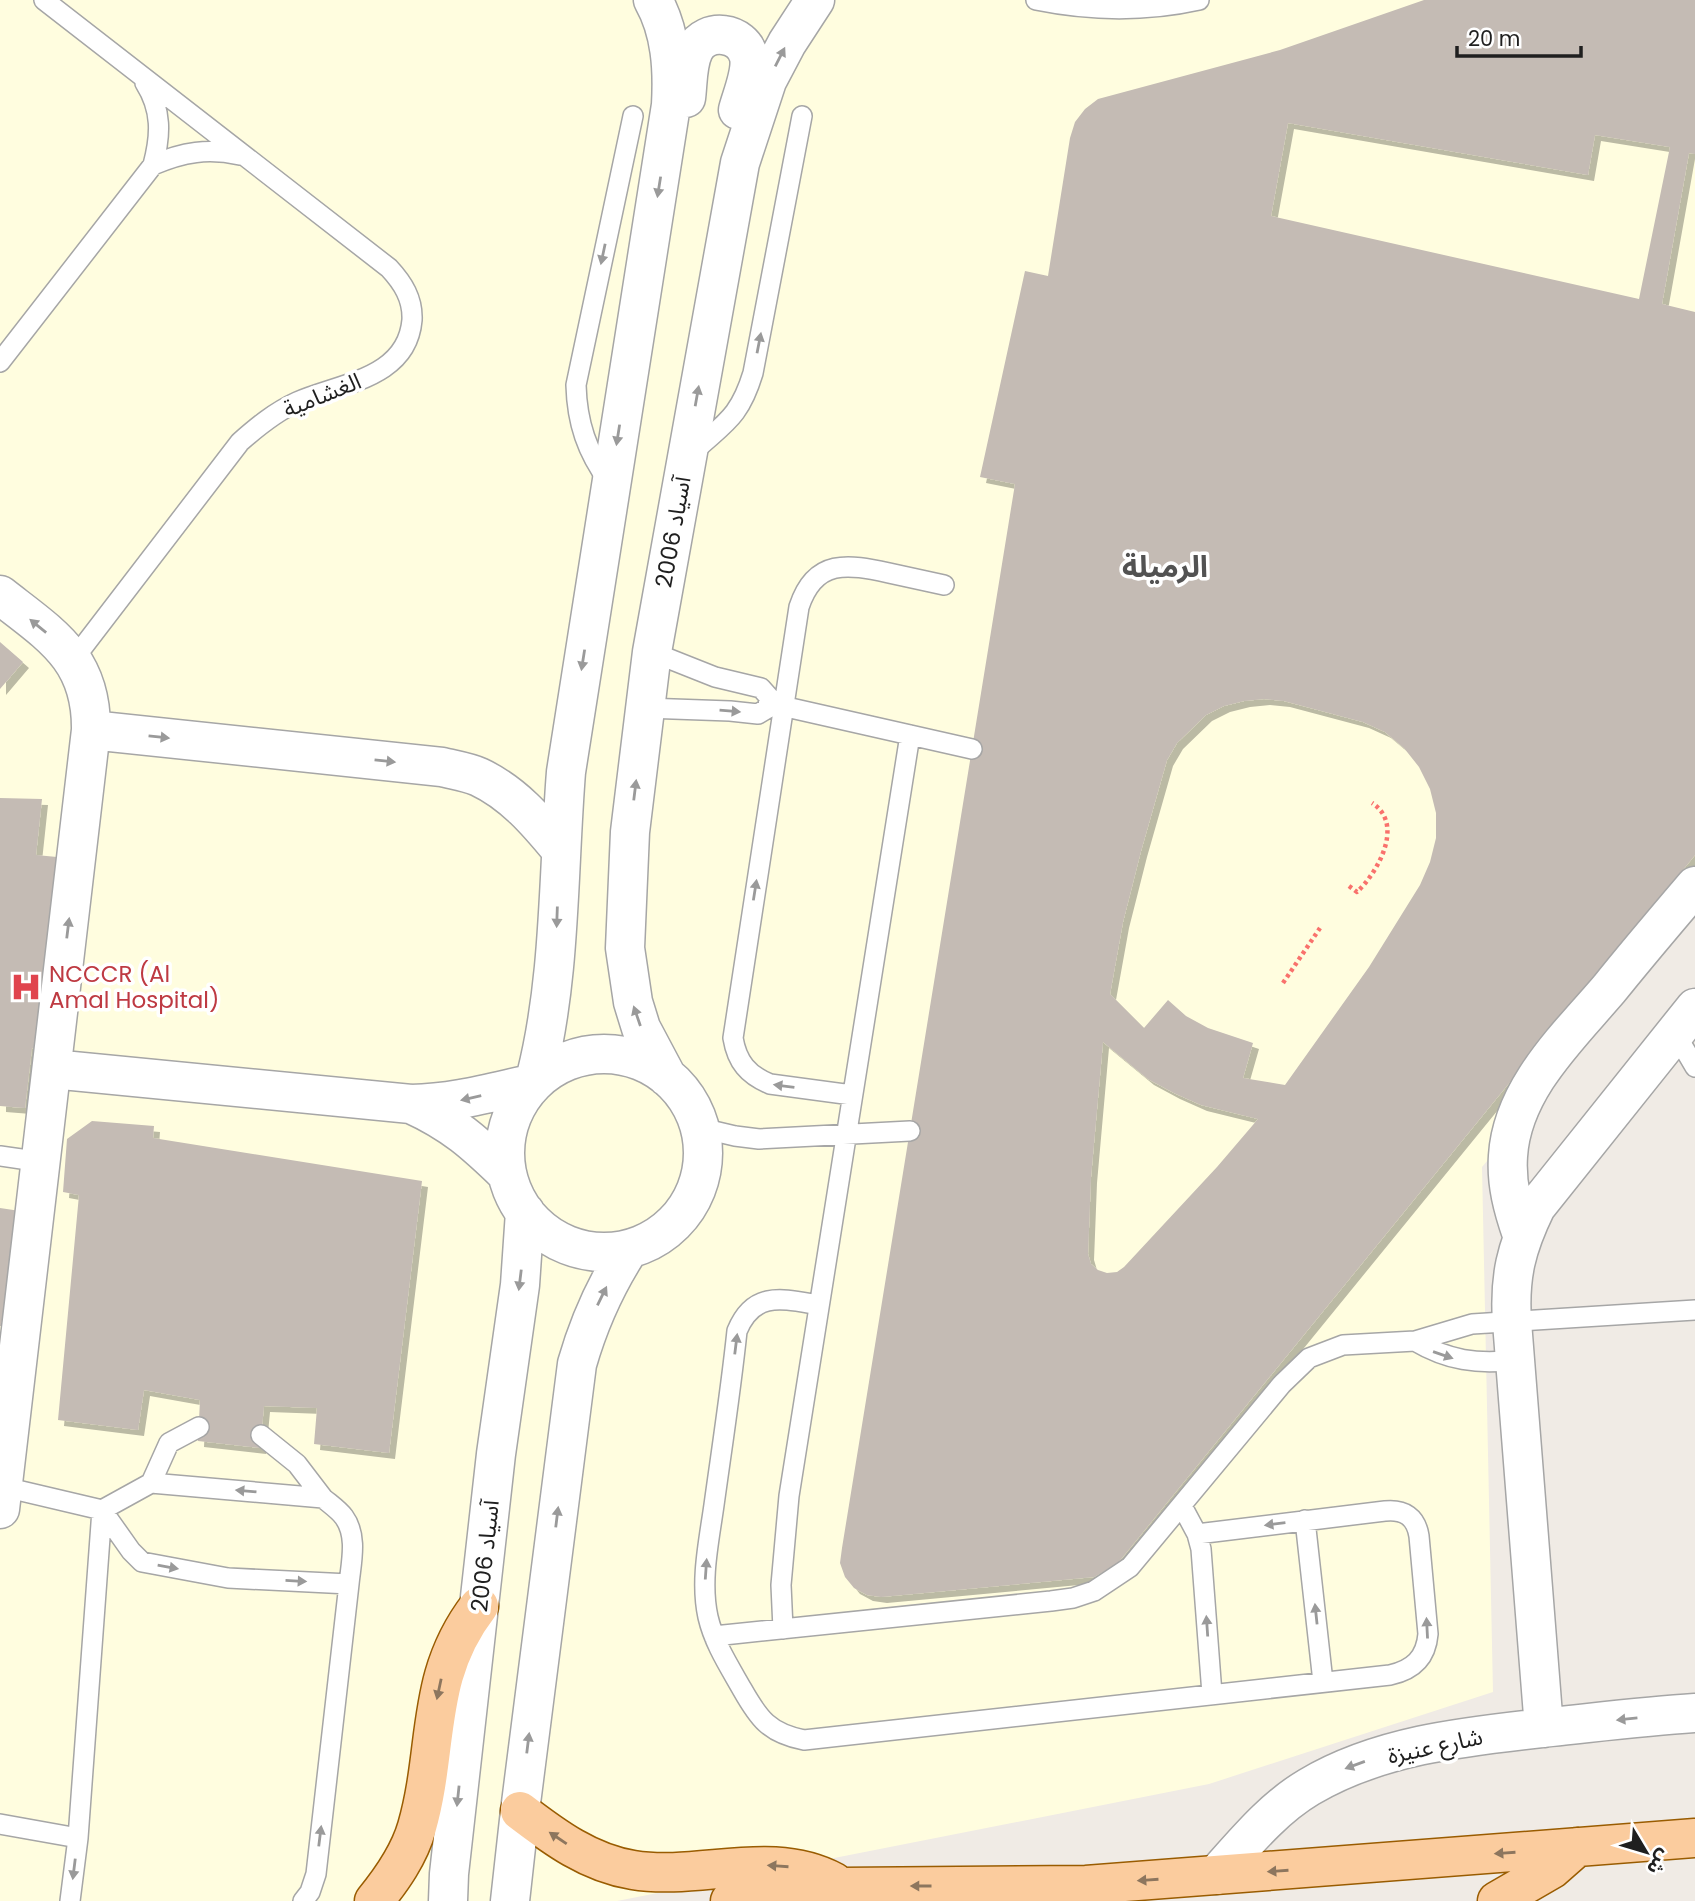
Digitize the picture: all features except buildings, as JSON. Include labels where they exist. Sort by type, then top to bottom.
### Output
[{"type":"main road","points":[[374,1901],[396,1872],[416,1829],[422,1807],[441,1681],[455,1641],[479,1606]]},
{"type":"main road","points":[[520,1811],[564,1843],[585,1854],[631,1870],[681,1872],[771,1865],[808,1871],[842,1887]]},
{"type":"main road","points":[[730,1901],[842,1887],[1086,1885],[1695,1838]]},
{"type":"main road","points":[[1497,1901],[1552,1869],[1577,1847]]},
{"type":"street","points":[[52,1069],[411,1104],[441,1104],[471,1099],[533,1080],[556,1065],[578,1057],[601,1055],[624,1058],[646,1065],[667,1077],[682,1091],[693,1109],[701,1128],[705,1150],[703,1172],[690,1203],[669,1229],[650,1241],[606,1254],[582,1252],[560,1244],[540,1230],[525,1212],[514,1194],[507,1174],[504,1142],[512,1111],[533,1080],[543,1046],[555,968],[566,772],[666,145],[672,71],[668,39],[653,0]]},
{"type":"street","name":"آسياد 2006","points":[[667,1077],[653,1053],[633,1002],[625,948],[630,832],[652,652],[740,163],[767,81],[787,43],[815,0]]},
{"type":"street","points":[[666,145],[681,121],[695,48],[713,35],[725,34],[744,46],[749,56],[749,67],[734,128],[740,163]]},
{"type":"street","points":[[0,595],[41,627],[73,660],[86,683],[91,705],[91,730],[42,1162],[1,1494]]},
{"type":"street","points":[[91,730],[442,767],[478,777],[510,796],[537,821],[560,849]]},
{"type":"street","points":[[1522,1234],[1513,1209],[1508,1182],[1508,1155],[1513,1128],[1523,1102],[1551,1057],[1695,886]]},
{"type":"street","points":[[1544,1728],[1510,1293],[1514,1264],[1522,1234],[1536,1207],[1685,1020]]},
{"type":"street","points":[[411,1104],[438,1116],[463,1133],[507,1174]]},
{"type":"street","name":"آسياد 2006","points":[[448,1901],[450,1861],[496,1454],[520,1285],[525,1212]]},
{"type":"street","points":[[510,1901],[577,1364],[597,1304],[629,1249]]},
{"type":"street","name":"شارع عنيزة","points":[[1216,1875],[1280,1808],[1307,1788],[1336,1772],[1401,1751],[1466,1736],[1695,1713]]},
{"type":"lane","name":"الغشامية","points":[[44,0],[389,268],[401,281],[409,297],[412,314],[411,331],[404,348],[393,362],[379,372],[295,403],[275,414],[240,442],[73,660]]},
{"type":"lane","points":[[1036,0],[1101,9],[1144,8],[1199,0]]},
{"type":"lane","name":"الغشامية","points":[[0,362],[153,165],[158,147],[159,120],[152,93],[142,78]]},
{"type":"lane","points":[[610,483],[597,466],[580,427],[576,385],[633,116]]},
{"type":"lane","points":[[686,458],[731,419],[748,390],[802,116]]},
{"type":"lane","name":"الغشامية","points":[[153,165],[197,150],[220,150],[242,155]]},
{"type":"lane","points":[[852,1095],[770,1084],[748,1072],[735,1051],[734,1026],[776,705],[804,592],[813,580],[825,571],[849,565],[944,585]]},
{"type":"lane","points":[[652,652],[715,677],[761,688],[776,705]]},
{"type":"lane","points":[[645,708],[758,714],[776,705],[972,749]]},
{"type":"lane","points":[[783,1629],[783,1540],[910,735]]},
{"type":"lane","points":[[1685,1020],[1695,1067]]},
{"type":"lane","points":[[701,1128],[759,1139],[910,1131]]},
{"type":"lane","points":[[0,1156],[42,1162]]},
{"type":"lane","points":[[819,1305],[783,1299],[759,1303],[742,1320],[737,1331],[706,1566],[705,1597],[714,1636],[761,1720],[774,1730],[788,1737],[804,1740],[1390,1675],[1413,1667],[1422,1658],[1427,1647],[1418,1526],[1413,1518],[1404,1512],[1394,1510],[1197,1534]]},
{"type":"lane","points":[[714,1636],[1073,1598],[1094,1591],[1130,1567],[1282,1384],[1309,1359],[1343,1345],[1415,1341],[1472,1324],[1695,1310]]},
{"type":"lane","points":[[1415,1341],[1433,1352],[1473,1362],[1515,1360]]},
{"type":"lane","points":[[151,1483],[169,1443],[199,1427]]},
{"type":"lane","points":[[261,1435],[297,1464],[323,1498],[344,1517],[351,1531],[349,1584],[316,1874],[310,1892],[303,1901]]},
{"type":"lane","points":[[1,1494],[102,1510],[151,1483],[323,1498]]},
{"type":"lane","points":[[1182,1506],[1197,1534],[1202,1564],[1212,1694]]},
{"type":"lane","points":[[102,1510],[142,1562],[228,1578],[349,1584]]},
{"type":"lane","points":[[70,1901],[78,1838],[102,1510]]},
{"type":"lane","points":[[1305,1520],[1324,1682]]},
{"type":"lane","points":[[0,1824],[78,1838]]},
{"type":"path","points":[[1349,886],[1357,892],[1368,882],[1382,856],[1388,827],[1386,818],[1373,803]]},
{"type":"path","points":[[1283,983],[1320,928]]},
{"type":"shaded area","points":[[0,0],[1695,0],[1695,913],[1482,1167],[1493,1692],[1209,1784],[617,1901],[0,1901]]},
{"type":"place","name":"NCCCR (Al Amal Hospital)","points":[[26,987]]},
{"type":"district","name":"الرميلة","points":[[1165,567]]}]
